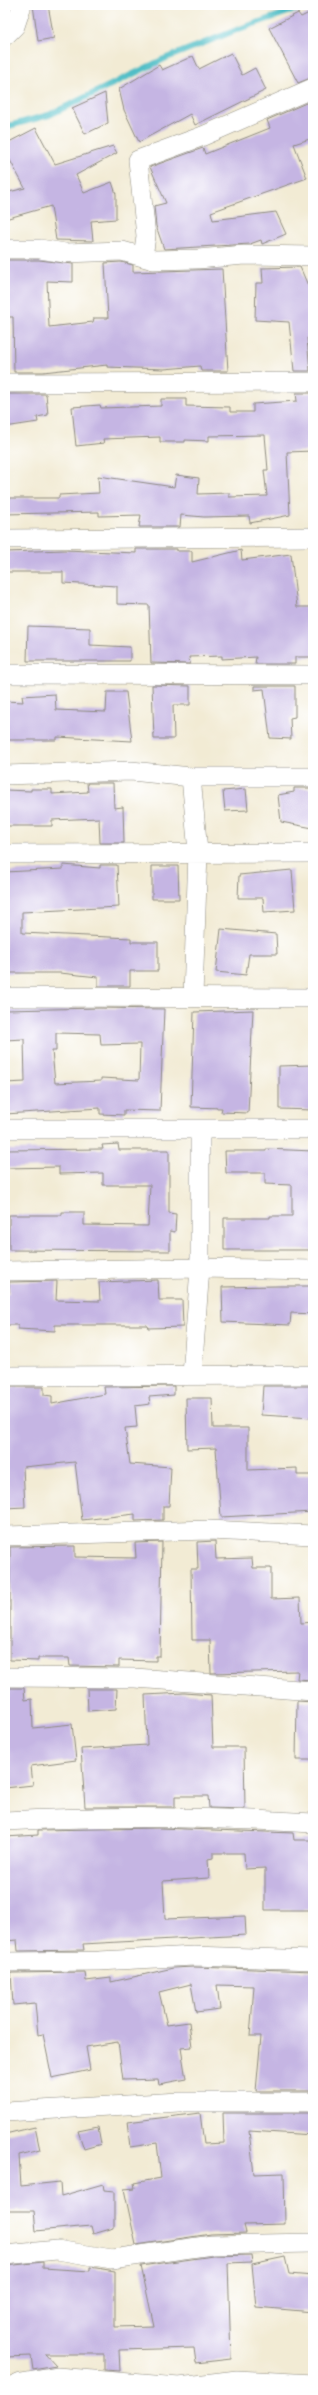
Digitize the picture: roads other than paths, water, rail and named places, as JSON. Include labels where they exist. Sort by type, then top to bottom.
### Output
[{"type":"street","points":[[5,36],[15,26],[22,5]]},
{"type":"street","points":[[143,257],[146,236],[138,160],[203,136],[313,88]]},
{"type":"street","points":[[5,249],[40,249],[65,253],[122,251],[154,260],[198,259],[244,255],[313,256]]},
{"type":"street","points":[[5,383],[313,382]]},
{"type":"street","points":[[5,539],[313,537]]},
{"type":"street","points":[[5,674],[313,675]]},
{"type":"street","points":[[5,775],[131,772],[191,777],[313,777]]},
{"type":"street","points":[[191,777],[198,852],[192,996]]},
{"type":"street","points":[[5,854],[198,852],[313,853]]},
{"type":"street","points":[[5,997],[192,996],[313,998]]},
{"type":"street","points":[[5,1129],[313,1129]]},
{"type":"street","points":[[192,1375],[200,1268],[200,1129]]},
{"type":"street","points":[[5,1271],[200,1268],[313,1270]]},
{"type":"street","points":[[5,1376],[313,1375]]},
{"type":"street","points":[[5,1536],[209,1530],[313,1535]]},
{"type":"street","points":[[5,1677],[135,1678],[313,1691]]},
{"type":"street","points":[[5,1821],[57,1818],[199,1817],[313,1823]]},
{"type":"street","points":[[5,1962],[99,1961],[194,1956],[313,1960]]},
{"type":"street","points":[[5,2112],[179,2102],[313,2102]]},
{"type":"street","points":[[5,2255],[57,2250],[112,2259],[212,2245],[313,2243]]},
{"type":"street","points":[[5,2390],[21,2383],[56,2377],[179,2387],[237,2380],[313,2384]]},
{"type":"waterway","points":[[5,127],[49,115],[164,59],[239,29],[309,5]]}]
